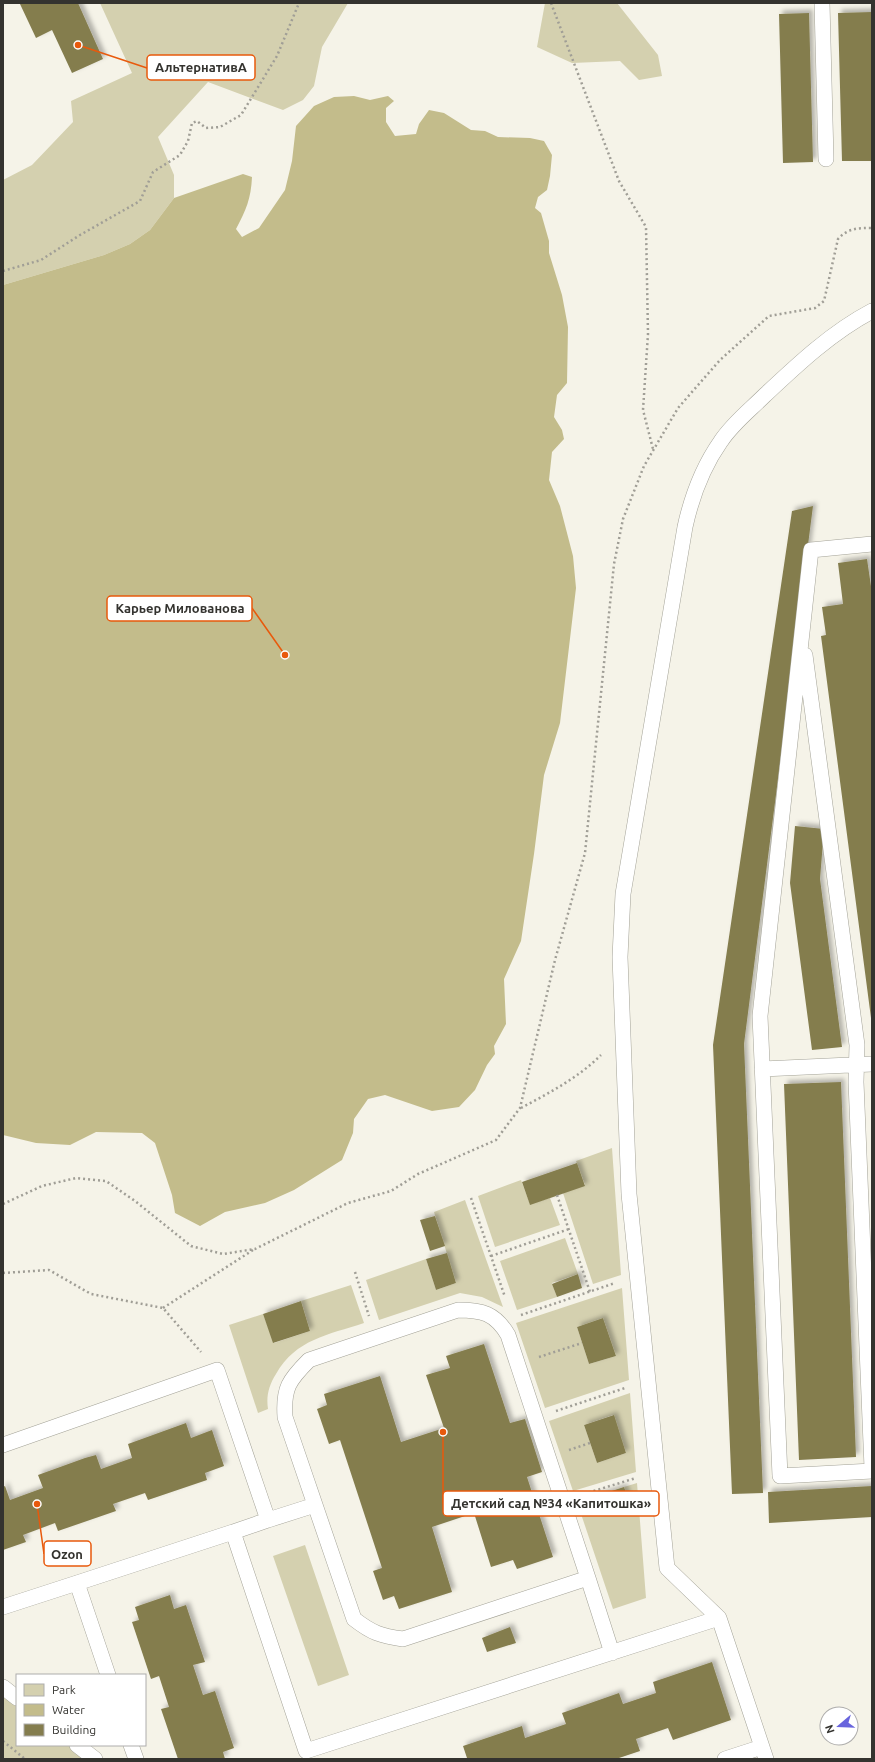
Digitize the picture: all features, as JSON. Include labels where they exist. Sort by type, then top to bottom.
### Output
[{"type":"lane","points":[[822,3],[826,159]]},
{"type":"lane","points":[[725,1759],[764,1753],[719,1618],[667,1568],[629,1194],[620,957],[624,894],[684,527],[692,497],[704,468],[721,440],[740,418],[791,370],[834,336],[872,311]]},
{"type":"lane","points":[[872,544],[811,550],[760,1016],[780,1476],[872,1471]]},
{"type":"lane","points":[[802,632],[857,1045],[856,1064],[872,1468]]},
{"type":"lane","points":[[762,1070],[872,1064]]},
{"type":"lane","points":[[588,1578],[403,1639],[387,1637],[370,1631],[354,1620],[314,1505],[285,1417],[284,1400],[288,1384],[298,1371],[310,1360],[458,1310],[476,1310],[506,1320],[508,1335],[517,1364],[588,1578],[612,1653]]},
{"type":"lane","points":[[3,1445],[217,1370],[268,1520]]},
{"type":"lane","points":[[3,1607],[314,1505]]},
{"type":"lane","points":[[233,1532],[306,1751],[719,1618]]},
{"type":"lane","points":[[77,1583],[108,1674]]},
{"type":"lane","points":[[3,1687],[16,1697]]},
{"type":"lane","points":[[78,1746],[95,1759]]},
{"type":"lane","points":[[131,1746],[136,1759]]},
{"type":"path","points":[[3,271],[41,260],[80,234],[140,201],[153,172],[180,155],[188,141],[192,123],[197,121],[206,128],[220,127],[241,115],[277,56],[299,3]]},
{"type":"path","points":[[551,3],[619,181],[646,227],[648,334],[643,410],[653,450]]},
{"type":"path","points":[[163,1308],[255,1249],[348,1202],[391,1191],[418,1174],[496,1140],[520,1108],[555,960],[585,853],[614,564],[623,519],[644,466],[678,408],[720,360],[769,316],[815,308],[824,301],[838,239],[844,232],[854,228],[872,228]]},
{"type":"path","points":[[520,1108],[546,1095],[571,1079],[596,1060],[623,1033]]},
{"type":"path","points":[[3,1200],[5,1203],[42,1186],[76,1178],[106,1181],[191,1246],[223,1254],[255,1249]]},
{"type":"path","points":[[557,1195],[590,1292]]},
{"type":"path","points":[[471,1198],[491,1256],[506,1320],[622,1281]]},
{"type":"path","points":[[491,1256],[569,1229]]},
{"type":"path","points":[[3,1273],[49,1270],[91,1294],[163,1308],[217,1370]]},
{"type":"path","points":[[355,1272],[376,1338]]},
{"type":"path","points":[[517,1364],[582,1343]]},
{"type":"path","points":[[535,1418],[630,1387]]},
{"type":"path","points":[[562,1501],[637,1478]]},
{"type":"path","points":[[3,1741],[25,1759]]},
{"type":"green space","points":[[100,3],[348,3],[322,47],[314,86],[303,100],[283,110],[208,82],[158,137],[174,175],[174,198],[150,230],[130,244],[104,255],[3,285],[3,180],[32,165],[73,122],[71,101],[132,73]]},
{"type":"green space","points":[[545,3],[617,3],[658,55],[662,76],[639,80],[620,61],[572,63],[537,47]]},
{"type":"green space","points":[[612,1148],[621,1275],[593,1284],[563,1193],[585,1185],[576,1161]]},
{"type":"green space","points":[[521,1180],[530,1204],[550,1198],[560,1225],[495,1247],[478,1196]]},
{"type":"green space","points":[[465,1200],[503,1307],[482,1297],[460,1293],[379,1320],[366,1280],[426,1259],[436,1290],[456,1283],[434,1212]]},
{"type":"green space","points":[[565,1238],[578,1274],[552,1283],[557,1297],[517,1310],[500,1261]]},
{"type":"green space","points":[[351,1285],[364,1323],[314,1340],[293,1353],[284,1362],[272,1382],[268,1395],[268,1409],[258,1413],[229,1325],[263,1314],[274,1343],[310,1331],[301,1301]]},
{"type":"green space","points":[[622,1288],[629,1380],[545,1408],[516,1323]],"holes":[[[603,1318],[616,1356],[589,1364],[577,1327]]]},
{"type":"green space","points":[[630,1393],[636,1472],[573,1491],[549,1421]],"holes":[[[613,1415],[626,1453],[597,1463],[584,1425]]]},
{"type":"green space","points":[[637,1483],[646,1598],[613,1609],[577,1502],[596,1496],[603,1515],[631,1506],[624,1487]]},
{"type":"green space","points":[[305,1545],[349,1675],[318,1686],[273,1556]]},
{"type":"green space","points":[[3,1687],[16,1697],[16,1746],[78,1746],[95,1759],[3,1759]]},
{"type":"water","points":[[354,96],[370,100],[388,96],[394,101],[386,108],[386,122],[395,136],[416,134],[419,124],[429,110],[444,113],[471,130],[485,131],[498,137],[530,138],[544,141],[552,155],[547,190],[538,197],[535,208],[541,213],[549,241],[549,253],[562,295],[568,327],[567,383],[557,395],[554,417],[562,430],[564,439],[552,452],[549,480],[560,506],[573,556],[576,588],[560,723],[544,775],[521,941],[504,979],[506,1024],[494,1046],[495,1054],[487,1065],[475,1090],[459,1107],[432,1111],[385,1095],[368,1099],[354,1119],[353,1133],[342,1160],[294,1190],[265,1203],[225,1212],[200,1226],[175,1213],[172,1195],[155,1143],[142,1133],[96,1132],[70,1145],[36,1143],[3,1135],[3,285],[104,255],[130,244],[150,230],[174,198],[243,174],[252,177],[251,185],[243,216],[236,229],[242,237],[259,228],[285,190],[292,161],[296,126],[314,106],[334,97]]},
{"type":"building","points":[[78,3],[103,59],[72,73],[52,30],[36,38],[20,4]]},
{"type":"building","points":[[872,12],[872,161],[842,161],[838,13]]},
{"type":"building","points":[[809,13],[813,162],[783,163],[779,14]]},
{"type":"building","points":[[813,506],[744,1044],[763,1493],[732,1494],[713,1045],[792,511]]},
{"type":"building","points":[[867,559],[872,593],[871,1018],[821,636],[826,635],[822,607],[843,604],[838,563]]},
{"type":"building","points":[[795,826],[824,829],[820,879],[842,1047],[812,1050],[790,883]]},
{"type":"building","points":[[841,1082],[856,1457],[799,1460],[784,1084]]},
{"type":"building","points":[[577,1163],[585,1186],[530,1205],[522,1182]]},
{"type":"building","points":[[435,1216],[445,1246],[430,1251],[420,1220]]},
{"type":"building","points":[[447,1253],[456,1283],[436,1290],[426,1259]]},
{"type":"building","points":[[578,1274],[582,1288],[557,1297],[552,1284]]},
{"type":"building","points":[[301,1301],[310,1331],[273,1343],[263,1314]]},
{"type":"building","points":[[603,1318],[616,1356],[589,1364],[577,1327]]},
{"type":"building","points":[[484,1344],[510,1423],[525,1419],[542,1472],[527,1477],[553,1557],[517,1569],[513,1560],[491,1567],[474,1513],[432,1527],[452,1592],[399,1609],[394,1596],[383,1600],[373,1571],[382,1568],[340,1440],[329,1444],[317,1409],[327,1405],[324,1394],[380,1376],[401,1442],[444,1428],[426,1375],[450,1368],[446,1356]]},
{"type":"building","points":[[614,1415],[626,1453],[597,1463],[584,1425]]},
{"type":"building","points":[[186,1423],[191,1438],[212,1430],[224,1466],[205,1473],[207,1480],[148,1500],[145,1493],[113,1504],[116,1511],[58,1531],[55,1523],[23,1535],[26,1542],[3,1550],[3,1487],[5,1486],[10,1500],[43,1488],[38,1475],[96,1455],[101,1469],[132,1458],[128,1444]]},
{"type":"building","points":[[872,1486],[872,1517],[769,1523],[768,1492]]},
{"type":"building","points":[[624,1487],[631,1506],[603,1516],[596,1496]]},
{"type":"building","points":[[170,1595],[174,1609],[186,1605],[205,1662],[193,1665],[203,1695],[215,1691],[234,1748],[223,1752],[225,1759],[178,1759],[161,1709],[169,1707],[159,1676],[151,1679],[132,1622],[139,1620],[135,1607]]},
{"type":"building","points":[[510,1627],[516,1643],[487,1652],[482,1638]]},
{"type":"building","points":[[712,1662],[731,1720],[673,1740],[668,1728],[636,1739],[640,1751],[616,1759],[464,1759],[467,1758],[463,1746],[522,1726],[525,1738],[566,1724],[562,1713],[619,1693],[623,1704],[656,1693],[653,1682]]},
{"type":"place","name":"АльтернативА","points":[[78,45]]},
{"type":"place","name":"Карьер Милованова","points":[[285,655]]},
{"type":"place","name":"Детский сад №34 «Капитошка»","points":[[443,1432]]},
{"type":"place","name":"Ozon","points":[[37,1504]]}]
